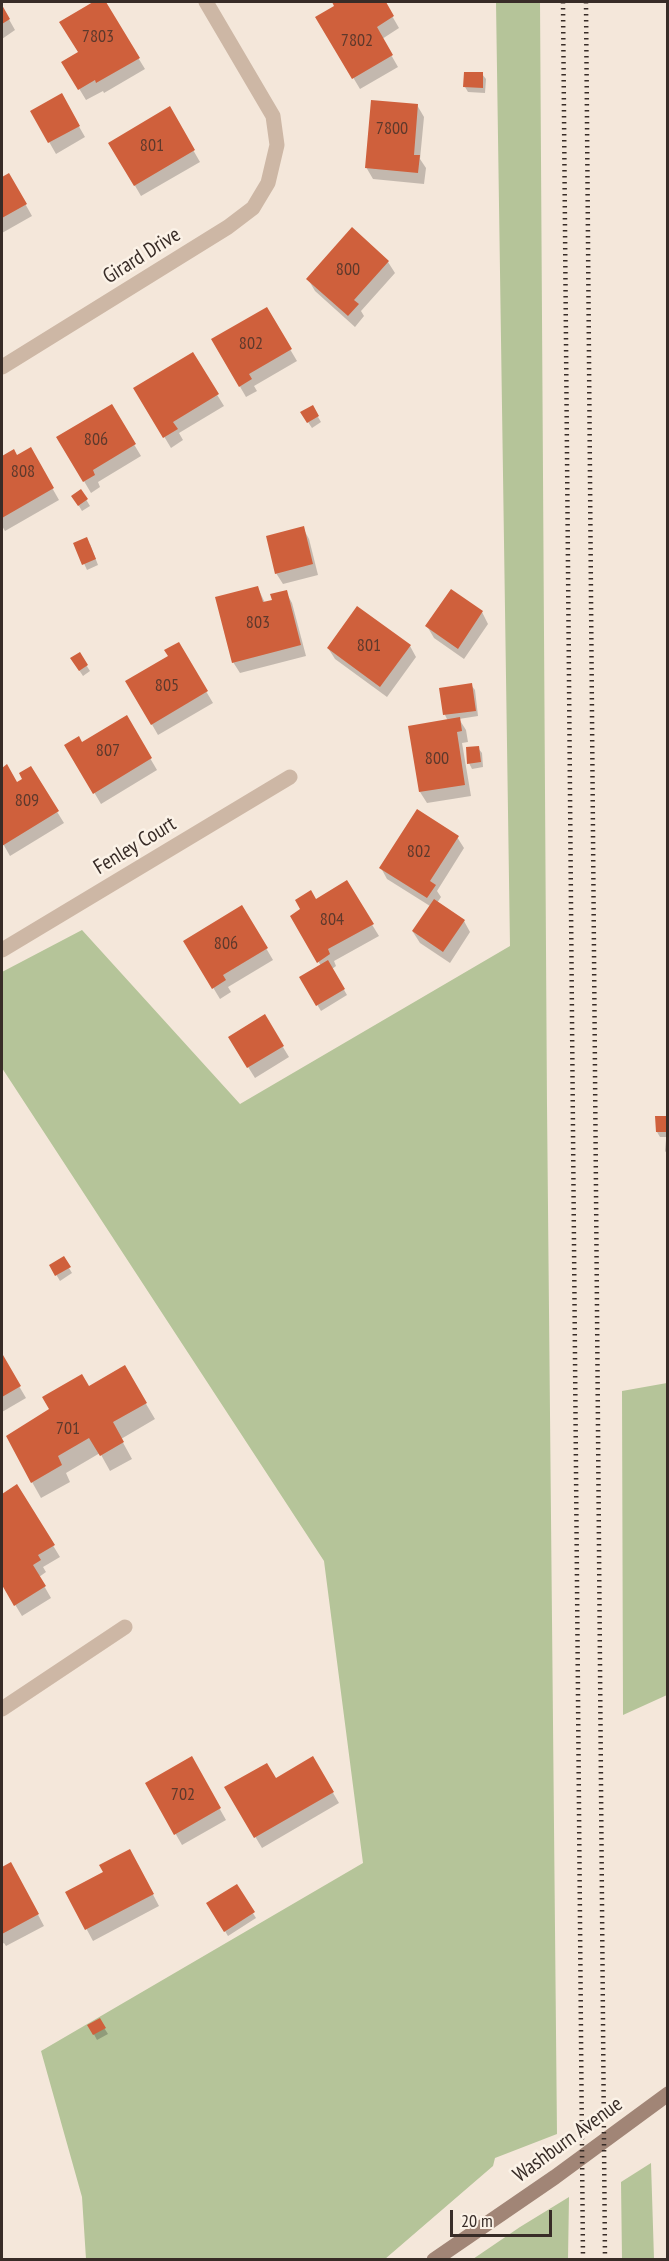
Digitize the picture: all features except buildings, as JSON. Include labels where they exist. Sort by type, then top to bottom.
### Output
[{"type":"street","name":"Girard Drive","points":[[2,367],[228,227],[253,207],[268,183],[277,145],[273,116],[206,2]]},
{"type":"street","name":"Fenley Court","points":[[2,950],[290,777]]},
{"type":"street","points":[[2,1709],[125,1627]]},
{"type":"street","name":"Washburn Avenue","points":[[434,2259],[555,2177],[668,2094]]},
{"type":"green space","points":[[496,2],[540,2],[557,2134],[495,2158],[493,2166],[385,2259],[86,2259],[82,2197],[41,2051],[363,1863],[324,1561],[2,1068],[2,972],[82,930],[240,1104],[510,946]]},
{"type":"green space","points":[[667,1383],[667,1695],[623,1715],[622,1391]]},
{"type":"green space","points":[[651,2163],[654,2259],[622,2259],[621,2182]]},
{"type":"green space","points":[[569,2197],[568,2259],[473,2259],[520,2227]]},
{"type":"railway","points":[[563,2],[583,2260]]},
{"type":"railway","points":[[586,2],[605,2260]]}]
